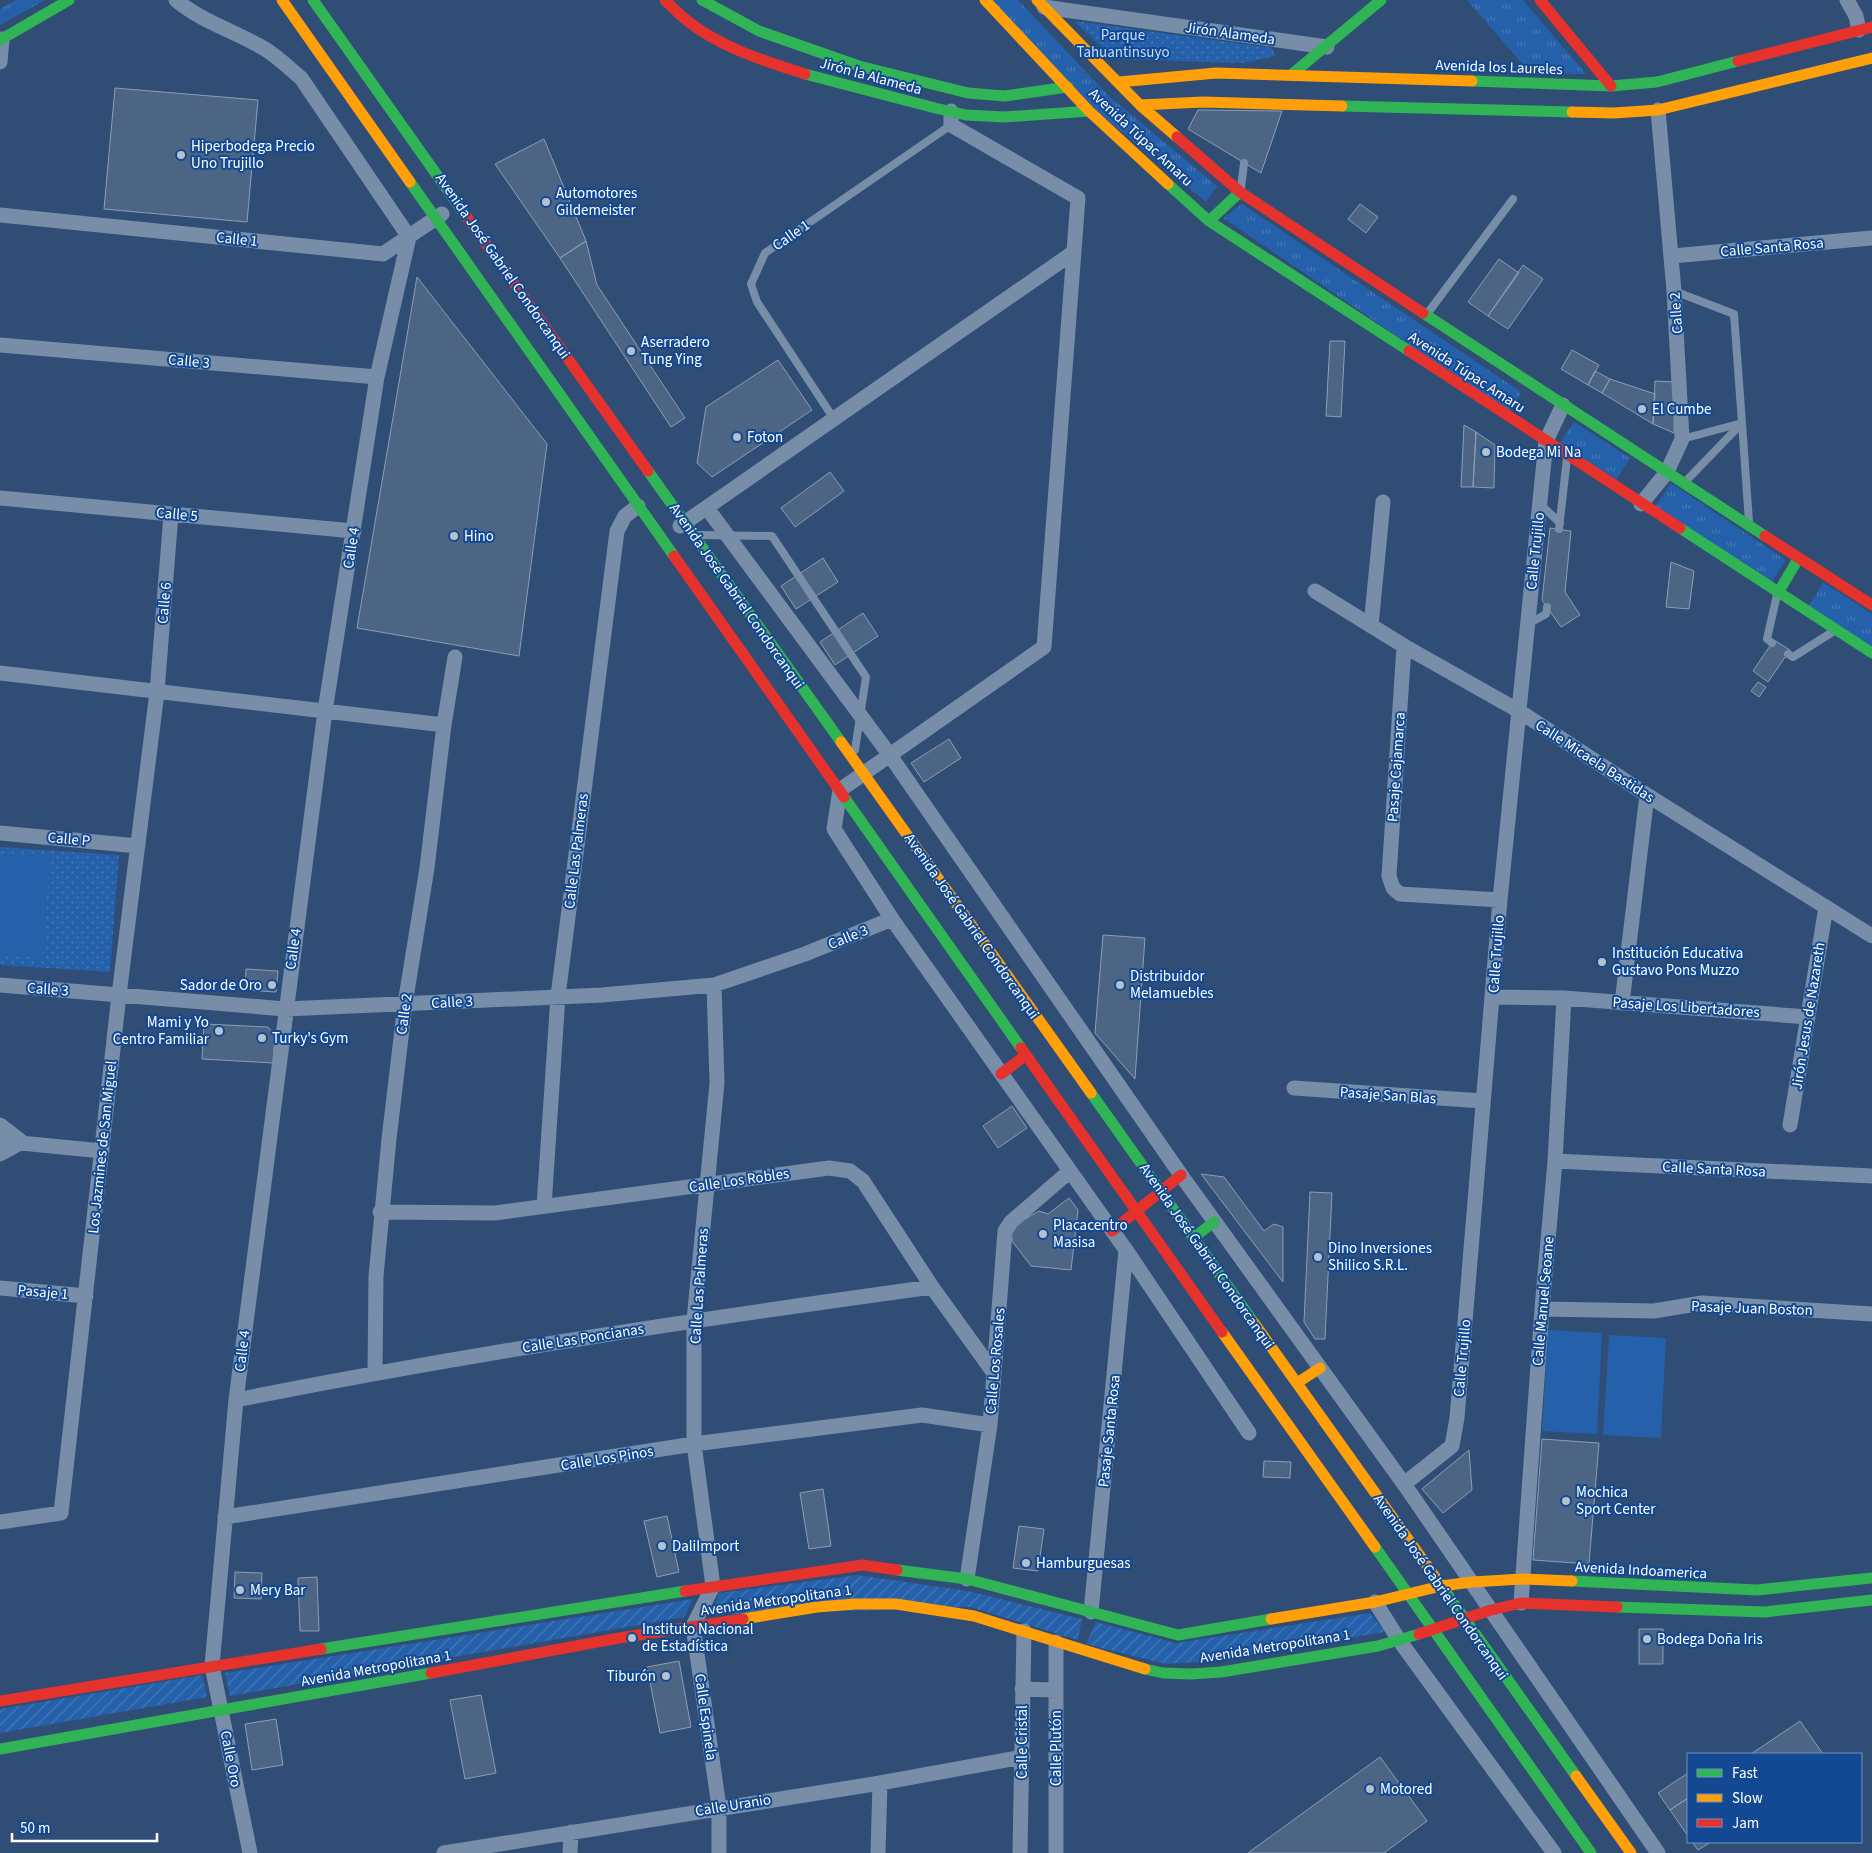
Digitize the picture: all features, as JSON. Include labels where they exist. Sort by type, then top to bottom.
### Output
[{"type":"main road","points":[[1,39],[69,0]]},
{"type":"main road","name":"Avenida José Gabriel Condorcanqui","points":[[282,0],[428,183],[458,203],[1630,1853]]},
{"type":"main road","name":"Avenida José Gabriel Condorcanqui","points":[[313,0],[428,183],[435,219],[1591,1853]]},
{"type":"main road","name":"Jirón la Alameda","points":[[664,0],[697,28],[751,56],[951,118],[1089,111]]},
{"type":"main road","name":"Avenida Túpac Amaru","points":[[985,0],[1089,111],[1209,221],[1872,654]]},
{"type":"main road","points":[[1291,76],[1381,0]]},
{"type":"main road","points":[[1540,0],[1611,86]]},
{"type":"main road","name":"Jirón la Alameda","points":[[705,1],[758,31],[858,66],[968,93],[1004,96],[1068,87]]},
{"type":"main road","name":"Avenida Túpac Amaru","points":[[1040,3],[1140,105],[1176,131],[1240,192],[1798,559],[1872,605]]},
{"type":"main road","name":"Avenida los Laureles","points":[[1119,82],[1216,73],[1611,86],[1657,82],[1866,29]]},
{"type":"main road","points":[[1140,105],[1203,102],[1614,113],[1658,110],[1872,58]]},
{"type":"main road","points":[[1209,221],[1240,192]]},
{"type":"main road","points":[[1778,593],[1798,559]]},
{"type":"main road","points":[[1001,1074],[1026,1055]]},
{"type":"main road","points":[[1112,1231],[1181,1175]]},
{"type":"main road","points":[[1193,1238],[1214,1222]]},
{"type":"main road","points":[[1297,1383],[1320,1368]]},
{"type":"main road","name":"Avenida Metropolitana 1","points":[[0,1701],[713,1586],[862,1565],[967,1579],[1178,1635],[1409,1595]]},
{"type":"main road","name":"Avenida Indoamerica","points":[[1409,1595],[1441,1586],[1522,1579],[1757,1590],[1872,1578]]},
{"type":"main road","points":[[1433,1630],[1491,1610],[1521,1603],[1765,1612],[1872,1600]]},
{"type":"main road","name":"Avenida Metropolitana 1","points":[[0,1748],[356,1688],[619,1638],[855,1604],[896,1604],[974,1616],[1096,1656],[1163,1673],[1221,1672],[1378,1646],[1433,1630]]},
{"type":"street","points":[[176,0],[189,11],[265,48],[282,60],[301,78],[409,237]]},
{"type":"street","points":[[1847,0],[1866,29]]},
{"type":"street","name":"Jirón Alameda","points":[[1040,3],[1326,47]]},
{"type":"street","points":[[0,62],[1,39]]},
{"type":"street","name":"Calle 2","points":[[1641,504],[1667,472],[1682,439],[1672,256],[1658,110]]},
{"type":"street","points":[[951,118],[1078,198],[1044,647],[840,790],[834,829],[892,919],[1126,1250],[1249,1433]]},
{"type":"street","name":"Calle 1","points":[[0,215],[383,254],[458,203]]},
{"type":"street","name":"Calle 4","points":[[212,1666],[236,1400],[285,1009],[325,712],[378,377],[409,237]]},
{"type":"street","name":"Calle Santa Rosa","points":[[1672,256],[1872,238]]},
{"type":"street","points":[[662,538],[689,529],[707,508],[1074,252]]},
{"type":"street","name":"Calle 3","points":[[0,345],[378,377]]},
{"type":"street","name":"Calle Trujillo","points":[[1404,1484],[1452,1446],[1457,1418],[1500,900],[1546,441],[1563,405]]},
{"type":"street","name":"Calle 5","points":[[0,498],[354,531]]},
{"type":"street","points":[[1371,626],[1383,502]]},
{"type":"street","name":"Calle Las Palmeras","points":[[544,1206],[558,996],[616,531],[624,516],[638,506]]},
{"type":"street","points":[[707,508],[889,754],[1214,1222],[1404,1484],[1658,1853]]},
{"type":"street","name":"Calle 6","points":[[157,692],[171,514]]},
{"type":"street","name":"Calle Micaela Bastidas","points":[[1315,591],[1404,646],[1519,711],[1647,795],[1872,936]]},
{"type":"street","name":"Pasaje Cajamarca","points":[[1404,646],[1389,876],[1393,888],[1400,894],[1500,900]]},
{"type":"street","name":"Calle 2","points":[[375,1372],[376,1276],[380,1212],[404,1004],[427,868],[444,725],[455,657]]},
{"type":"street","points":[[0,673],[444,725]]},
{"type":"street","name":"Los Jazmines de San Miguel","points":[[0,1522],[61,1513],[119,995],[157,692]]},
{"type":"street","points":[[1622,1003],[1647,795]]},
{"type":"street","name":"Calle P","points":[[0,833],[138,846]]},
{"type":"street","name":"Jirón Jesus de Nazareth","points":[[1790,1126],[1826,907]]},
{"type":"street","name":"Calle 3","points":[[0,986],[285,1009],[602,995],[714,985],[805,954],[892,919]]},
{"type":"street","name":"Calle Las Palmeras","points":[[713,1586],[694,1444],[694,1320],[717,1083],[714,985]]},
{"type":"street","name":"Pasaje Los Libertadores","points":[[1493,997],[1564,998],[1808,1017]]},
{"type":"street","name":"Calle Manuel Seoane","points":[[1521,1603],[1542,1309],[1555,1161],[1564,998]]},
{"type":"street","name":"Pasaje San Blas","points":[[1294,1088],[1483,1101]]},
{"type":"street","points":[[0,1125],[22,1142]]},
{"type":"street","points":[[0,1141],[102,1151]]},
{"type":"street","points":[[0,1154],[22,1142]]},
{"type":"street","name":"Calle Santa Rosa","points":[[1555,1161],[1872,1176]]},
{"type":"street","name":"Calle Los Robles","points":[[380,1212],[495,1213],[828,1168],[850,1171],[863,1182],[932,1286],[994,1373]]},
{"type":"street","name":"Calle Los Rosales","points":[[967,1579],[990,1425],[1005,1231],[1011,1222],[1070,1172]]},
{"type":"street","name":"Pasaje Santa Rosa","points":[[1091,1612],[1126,1250]]},
{"type":"street","name":"Calle Las Poncianas","points":[[236,1400],[375,1372],[694,1320],[932,1286]]},
{"type":"street","name":"Pasaje 1","points":[[0,1288],[86,1296]]},
{"type":"street","name":"Pasaje Juan Boston","points":[[1542,1309],[1654,1311],[1702,1304],[1872,1314]]},
{"type":"street","name":"Calle Los Pinos","points":[[226,1518],[694,1444],[922,1415],[990,1425]]},
{"type":"street","points":[[693,1626],[713,1586]]},
{"type":"street","points":[[1375,1602],[1399,1640],[1554,1853]]},
{"type":"street","name":"Calle Espinela","points":[[693,1626],[719,1807],[719,1853]]},
{"type":"street","name":"Calle Cristal","points":[[1020,1853],[1024,1631]]},
{"type":"street","name":"Calle Plutón","points":[[1056,1642],[1056,1853]]},
{"type":"street","name":"Calle Oro","points":[[212,1666],[250,1853]]},
{"type":"street","points":[[1022,1689],[1056,1690]]},
{"type":"street","name":"Calle Uranio","points":[[444,1853],[1023,1757]]},
{"type":"street","points":[[878,1853],[880,1782]]},
{"type":"street","points":[[570,1853],[571,1832]]},
{"type":"lane","name":"Calle 1","points":[[834,419],[757,302],[751,284],[765,253],[951,118]]},
{"type":"lane","points":[[1240,192],[1244,163]]},
{"type":"lane","points":[[1426,315],[1513,199]]},
{"type":"lane","points":[[1674,291],[1734,314],[1749,526]]},
{"type":"lane","points":[[1682,439],[1742,423]]},
{"type":"lane","points":[[1684,483],[1742,423]]},
{"type":"lane","points":[[1540,504],[1559,526],[1568,456]]},
{"type":"lane","points":[[689,529],[728,535],[772,536],[866,677],[853,760]]},
{"type":"lane","points":[[1772,644],[1766,639],[1778,593]]},
{"type":"lane","points":[[1528,624],[1546,614],[1547,607]]},
{"type":"lane","points":[[1788,654],[1793,657],[1836,630]]},
{"type":"green space","points":[[15,0],[45,0],[0,25],[0,9]]},
{"type":"green space","points":[[989,0],[1018,0],[1110,97],[1217,186],[1206,202],[1098,112]]},
{"type":"green space","points":[[1467,0],[1523,0],[1586,74],[1530,73]]},
{"type":"green space","name":"Parque Tahuantinsuyo","points":[[1074,21],[1272,48],[1276,56],[1243,63],[1115,59]]},
{"type":"green space","points":[[1242,204],[1521,392],[1510,413],[1223,218]]},
{"type":"green space","points":[[1574,422],[1630,458],[1616,480],[1559,444]]},
{"type":"green space","points":[[1671,483],[1786,560],[1771,583],[1655,507]]},
{"type":"green space","points":[[1823,582],[1872,614],[1872,648],[1808,607]]},
{"type":"green space","points":[[0,847],[119,855],[110,972],[0,965]]},
{"type":"green space","points":[[0,854],[50,857],[42,958],[0,955]]},
{"type":"green space","points":[[1548,1330],[1602,1333],[1597,1434],[1542,1431]]},
{"type":"green space","points":[[1609,1335],[1666,1338],[1661,1438],[1603,1435]]},
{"type":"green space","points":[[857,1575],[968,1591],[1082,1619],[1078,1640],[970,1607],[711,1615],[719,1593]]},
{"type":"green space","points":[[693,1599],[684,1617],[230,1696],[225,1673]]},
{"type":"green space","points":[[1370,1613],[1385,1632],[1216,1661],[1165,1664],[1086,1644],[1096,1622],[1176,1643]]},
{"type":"green space","points":[[202,1675],[207,1697],[0,1733],[0,1709]]},
{"type":"building","name":"Hiperbodega Precio Uno Trujillo","points":[[115,88],[258,100],[247,222],[104,209]]},
{"type":"building","points":[[1198,110],[1282,111],[1261,173],[1188,129]]},
{"type":"building","name":"Automotores Gildemeister","points":[[544,139],[586,241],[560,258],[495,164]]},
{"type":"building","points":[[1360,204],[1378,217],[1366,233],[1348,219]]},
{"type":"building","name":"Aserradero Tung Ying","points":[[586,241],[597,285],[685,418],[671,427],[560,258]]},
{"type":"building","points":[[1499,259],[1519,273],[1488,316],[1468,302]]},
{"type":"building","points":[[1523,265],[1543,279],[1508,329],[1488,316]]},
{"type":"building","name":"Hino","points":[[417,277],[547,444],[519,656],[357,628]]},
{"type":"building","points":[[1330,341],[1345,341],[1341,417],[1326,416]]},
{"type":"building","points":[[1572,350],[1599,365],[1588,385],[1561,369]]},
{"type":"building","name":"Foton","points":[[778,360],[812,410],[712,477],[697,463],[706,407]]},
{"type":"building","points":[[1595,371],[1610,379],[1602,393],[1588,385]]},
{"type":"building","name":"El Cumbe","points":[[1610,379],[1655,394],[1653,424],[1602,393]]},
{"type":"building","points":[[1655,381],[1676,382],[1674,433],[1653,424]]},
{"type":"building","points":[[1464,425],[1476,432],[1473,487],[1461,487]]},
{"type":"building","points":[[1476,432],[1495,445],[1494,488],[1473,487]]},
{"type":"building","points":[[830,472],[844,491],[795,527],[781,508]]},
{"type":"building","points":[[1550,528],[1571,531],[1565,592],[1580,615],[1561,627],[1542,600]]},
{"type":"building","points":[[823,558],[838,582],[796,609],[781,586]]},
{"type":"building","points":[[1671,562],[1694,571],[1689,609],[1666,607]]},
{"type":"building","points":[[863,613],[878,636],[835,665],[820,642]]},
{"type":"building","points":[[1774,640],[1790,650],[1768,682],[1753,671]]},
{"type":"building","points":[[1758,682],[1766,687],[1759,697],[1751,691]]},
{"type":"building","points":[[949,739],[961,758],[924,782],[911,763]]},
{"type":"building","name":"Distribuidor Melamuebles","points":[[1103,935],[1145,938],[1135,1079],[1095,1033]]},
{"type":"building","points":[[246,969],[278,971],[276,992],[245,990]]},
{"type":"building","points":[[204,1024],[268,1027],[275,1035],[273,1063],[202,1059]]},
{"type":"building","points":[[1012,1106],[1027,1128],[998,1148],[983,1126]]},
{"type":"building","points":[[1201,1174],[1224,1177],[1264,1231],[1274,1224],[1283,1227],[1283,1282]]},
{"type":"building","name":"Dino Inversiones Shilico S.R.L.","points":[[1310,1192],[1332,1193],[1325,1339],[1315,1339],[1304,1322]]},
{"type":"building","name":"Placacentro Masisa","points":[[1069,1198],[1078,1210],[1071,1270],[1031,1266],[1012,1241],[1011,1227],[1039,1211],[1048,1214]]},
{"type":"building","name":"Mochica Sport Center","points":[[1542,1439],[1599,1443],[1589,1564],[1533,1560]]},
{"type":"building","points":[[1469,1450],[1472,1490],[1443,1513],[1422,1489]]},
{"type":"building","points":[[1264,1461],[1291,1462],[1290,1478],[1263,1477]]},
{"type":"building","points":[[823,1489],[831,1546],[809,1549],[800,1493]]},
{"type":"building","name":"DaliImport","points":[[667,1516],[679,1572],[657,1577],[644,1521]]},
{"type":"building","points":[[1019,1526],[1044,1529],[1038,1571],[1013,1568]]},
{"type":"building","points":[[235,1572],[262,1573],[261,1599],[234,1598]]},
{"type":"building","points":[[317,1577],[319,1631],[300,1631],[298,1578]]},
{"type":"building","points":[[1639,1629],[1663,1629],[1663,1664],[1639,1664]]},
{"type":"building","points":[[679,1661],[691,1727],[660,1733],[647,1667]]},
{"type":"building","points":[[481,1695],[496,1773],[465,1779],[450,1700]]},
{"type":"building","points":[[276,1719],[283,1765],[252,1770],[245,1724]]},
{"type":"building","points":[[1800,1721],[1822,1753],[1752,1753]]},
{"type":"building","name":"Motored","points":[[1380,1757],[1427,1821],[1384,1853],[1248,1853]]},
{"type":"building","points":[[1687,1774],[1687,1799],[1670,1810],[1658,1793]]},
{"type":"building","points":[[1687,1799],[1687,1835],[1670,1810]]},
{"type":"building","points":[[1693,1843],[1709,1843],[1698,1850]]},
{"type":"traffic: fast","points":[[0,40],[69,0]]},
{"type":"traffic: fast","points":[[313,0],[466,216]]},
{"type":"traffic: fast","points":[[702,0],[759,31],[859,66],[968,93],[1005,96],[1068,87]]},
{"type":"traffic: fast","points":[[1291,75],[1381,0]]},
{"type":"traffic: fast","points":[[1472,81],[1611,86],[1657,82],[1738,61]]},
{"type":"traffic: fast","points":[[805,74],[966,115],[1004,117],[1089,111]]},
{"type":"traffic: fast","points":[[1342,106],[1572,112]]},
{"type":"traffic: fast","points":[[410,182],[674,556]]},
{"type":"traffic: fast","points":[[1168,184],[1209,221],[1409,351]]},
{"type":"traffic: fast","points":[[1209,221],[1240,192]]},
{"type":"traffic: fast","points":[[1423,313],[1765,536]]},
{"type":"traffic: fast","points":[[648,471],[841,742]]},
{"type":"traffic: fast","points":[[1680,528],[1872,653]]},
{"type":"traffic: fast","points":[[1778,593],[1798,559]]},
{"type":"traffic: fast","points":[[844,797],[1021,1048]]},
{"type":"traffic: fast","points":[[1091,1093],[1254,1323]]},
{"type":"traffic: fast","points":[[1193,1238],[1214,1222]]},
{"type":"traffic: fast","points":[[1375,1547],[1591,1853]]},
{"type":"traffic: fast","points":[[897,1570],[967,1579],[1178,1635],[1271,1619]]},
{"type":"traffic: fast","points":[[1572,1581],[1757,1590],[1872,1578]]},
{"type":"traffic: fast","points":[[321,1649],[685,1591]]},
{"type":"traffic: fast","points":[[1445,1591],[1576,1776]]},
{"type":"traffic: fast","points":[[1617,1607],[1765,1612],[1872,1600]]},
{"type":"traffic: fast","points":[[1145,1669],[1163,1673],[1221,1672],[1378,1646],[1419,1634]]},
{"type":"traffic: fast","points":[[0,1749],[431,1673]]},
{"type":"traffic: slow","points":[[282,0],[410,182]]},
{"type":"traffic: slow","points":[[985,0],[1089,111],[1168,184]]},
{"type":"traffic: slow","points":[[1037,0],[1140,105],[1177,137]]},
{"type":"traffic: slow","points":[[1572,112],[1614,113],[1658,110],[1872,58]]},
{"type":"traffic: slow","points":[[1119,82],[1216,73],[1472,81]]},
{"type":"traffic: slow","points":[[1140,105],[1203,102],[1342,106]]},
{"type":"traffic: slow","points":[[841,742],[1091,1093]]},
{"type":"traffic: slow","points":[[1254,1323],[1445,1591]]},
{"type":"traffic: slow","points":[[1222,1332],[1375,1547]]},
{"type":"traffic: slow","points":[[1297,1383],[1320,1368]]},
{"type":"traffic: slow","points":[[1271,1619],[1375,1602],[1441,1586],[1472,1582],[1522,1579],[1572,1581]]},
{"type":"traffic: slow","points":[[743,1619],[817,1607],[855,1604],[896,1604],[974,1616],[1145,1669]]},
{"type":"traffic: slow","points":[[1576,1776],[1631,1853]]},
{"type":"traffic: jam","points":[[665,0],[685,19],[712,38],[742,52],[805,74]]},
{"type":"traffic: jam","points":[[1540,0],[1611,86]]},
{"type":"traffic: jam","points":[[1738,61],[1872,27]]},
{"type":"traffic: jam","points":[[1177,137],[1240,192],[1423,313]]},
{"type":"traffic: jam","points":[[466,216],[648,471]]},
{"type":"traffic: jam","points":[[1409,351],[1680,528]]},
{"type":"traffic: jam","points":[[1765,536],[1872,605]]},
{"type":"traffic: jam","points":[[674,556],[844,797]]},
{"type":"traffic: jam","points":[[1021,1048],[1222,1332]]},
{"type":"traffic: jam","points":[[1001,1074],[1026,1055]]},
{"type":"traffic: jam","points":[[1112,1231],[1181,1175]]},
{"type":"traffic: jam","points":[[685,1591],[863,1565],[897,1570]]},
{"type":"traffic: jam","points":[[1419,1634],[1491,1610],[1521,1603],[1617,1607]]},
{"type":"traffic: jam","points":[[431,1673],[619,1638],[743,1619]]},
{"type":"traffic: jam","points":[[0,1701],[321,1649]]},
{"type":"place","name":"Hiperbodega Precio Uno Trujillo","points":[[181,155]]},
{"type":"place","name":"Automotores Gildemeister","points":[[546,202]]},
{"type":"place","name":"Aserradero Tung Ying","points":[[631,351]]},
{"type":"place","name":"El Cumbe","points":[[1642,409]]},
{"type":"place","name":"Foton","points":[[737,437]]},
{"type":"place","name":"Bodega Mi Na","points":[[1486,452]]},
{"type":"place","name":"Hino","points":[[454,536]]},
{"type":"place","name":"Institución Educativa Gustavo Pons Muzzo","points":[[1602,962]]},
{"type":"place","name":"Sador de Oro","points":[[272,985]]},
{"type":"place","name":"Distribuidor Melamuebles","points":[[1120,985]]},
{"type":"place","name":"Mami y Yo Centro Familiar","points":[[219,1031]]},
{"type":"place","name":"Turky's Gym","points":[[262,1038]]},
{"type":"place","name":"Placacentro Masisa","points":[[1043,1234]]},
{"type":"place","name":"Dino Inversiones Shilico S.R.L.","points":[[1318,1257]]},
{"type":"place","name":"Mochica Sport Center","points":[[1566,1501]]},
{"type":"place","name":"DaliImport","points":[[662,1546]]},
{"type":"place","name":"Hamburguesas","points":[[1026,1563]]},
{"type":"place","name":"Mery Bar","points":[[240,1590]]},
{"type":"place","name":"Instituto Nacional de Estadística","points":[[632,1638]]},
{"type":"place","name":"Bodega Doña Iris","points":[[1647,1639]]},
{"type":"place","name":"Tiburón","points":[[666,1676]]},
{"type":"place","name":"Motored","points":[[1370,1789]]}]
